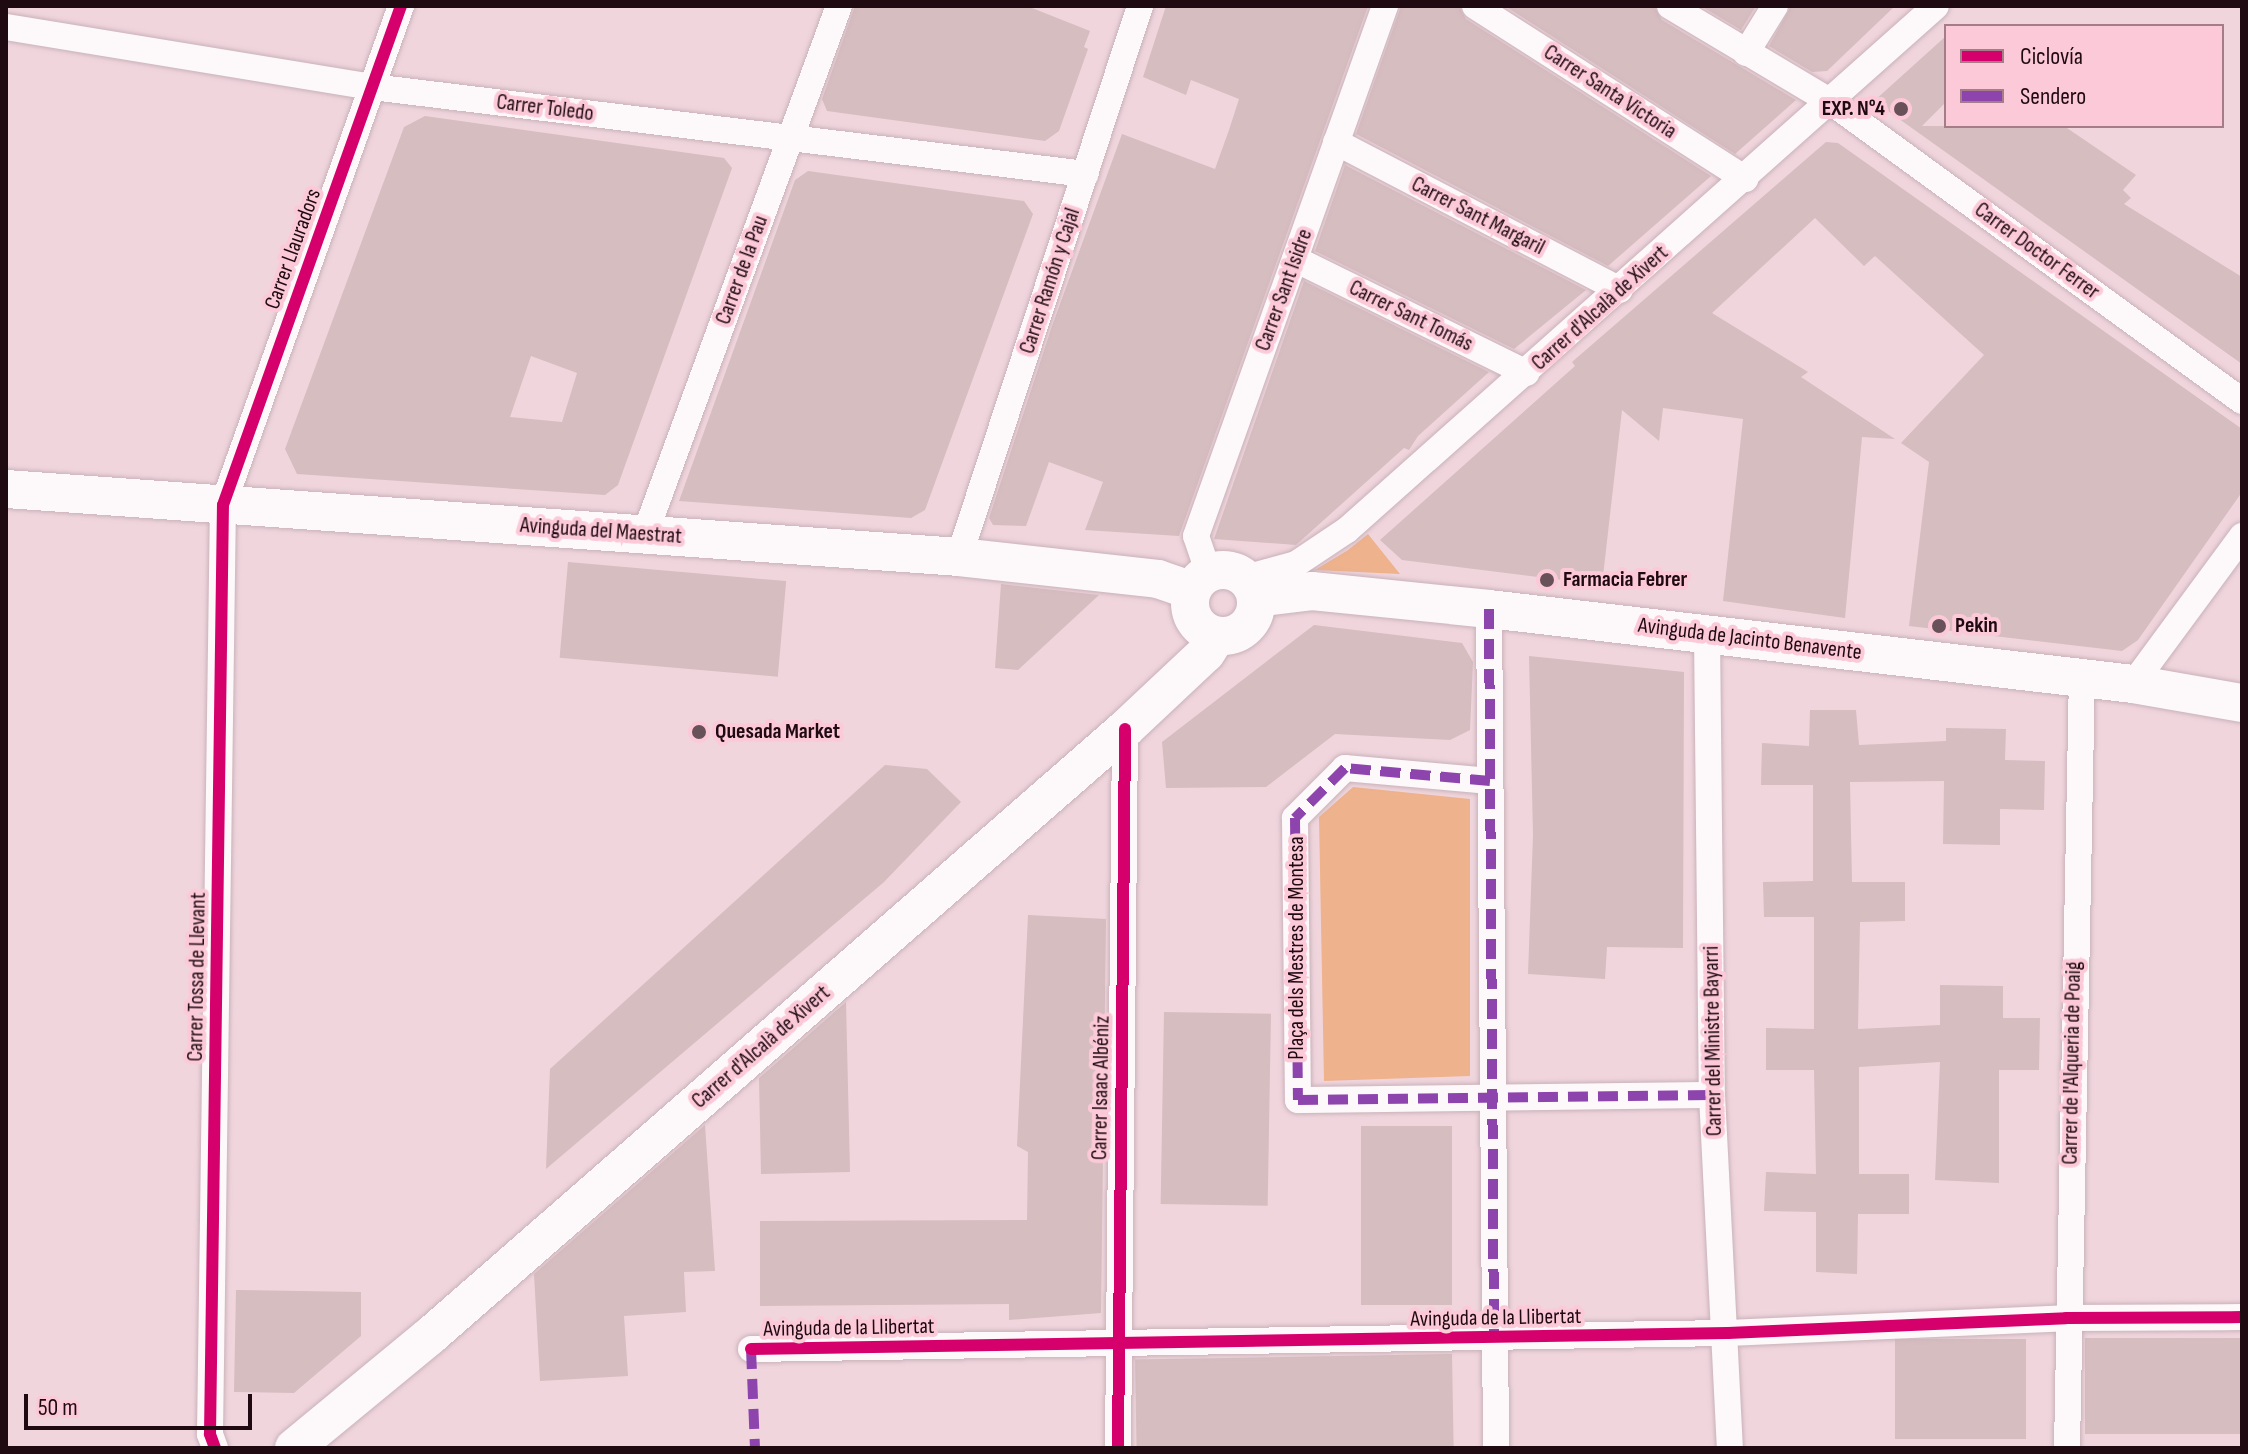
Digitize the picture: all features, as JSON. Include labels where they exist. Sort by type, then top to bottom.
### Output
[{"type":"street","name":"Carrer Llauradors","points":[[223,505],[401,6]]},
{"type":"street","name":"Carrer de la Pau","points":[[645,534],[839,6]]},
{"type":"street","name":"Carrer Sant Isidre","points":[[1225,585],[1196,536],[1385,6]]},
{"type":"street","name":"Carrer Santa Victoria","points":[[1475,6],[1745,179]]},
{"type":"street","name":"Carrer Doctor Ferrer","points":[[1670,6],[1831,102],[2242,401]]},
{"type":"street","points":[[1746,53],[1775,6]]},
{"type":"street","name":"Carrer d'Alcalà de Xivert","points":[[1225,585],[1271,574],[1317,553],[1527,373],[1936,6]]},
{"type":"street","name":"Carrer Ramón y Cajal","points":[[959,557],[1086,174],[1135,8]]},
{"type":"street","name":"Carrer Toledo","points":[[6,27],[372,87],[1086,174]]},
{"type":"street","name":"Carrer Sant Margaril","points":[[1336,142],[1620,290]]},
{"type":"street","name":"Carrer Sant Tomás","points":[[1295,259],[1527,373]]},
{"type":"street","name":"Avinguda del Maestrat","points":[[6,489],[959,557],[1225,585]]},
{"type":"street","name":"Carrer Tossa de Llevant","points":[[215,1448],[210,1434],[223,505]]},
{"type":"street","points":[[2133,684],[2242,536]]},
{"type":"street","points":[[1225,585],[1246,627],[1217,636],[1194,619],[1225,585]]},
{"type":"street","name":"Avinguda de Jacinto Benavente","points":[[1225,585],[1489,609],[2082,677],[2242,703]]},
{"type":"street","points":[[1489,609],[1496,1448]]},
{"type":"street","name":"Carrer del Ministre Bayarri","points":[[1707,634],[1712,1095],[1728,1333],[1730,1448]]},
{"type":"street","name":"Carrer d'Alcalà de Xivert","points":[[294,1448],[430,1336],[1125,729],[1206,653],[1217,636]]},
{"type":"street","name":"Carrer de l'Alqueria de Poaig","points":[[2067,1448],[2066,1318],[2082,677]]},
{"type":"street","name":"Carrer Isaac Albéniz","points":[[1118,1448],[1125,729]]},
{"type":"street","name":"Plaça dels Mestres de Montesa","points":[[1490,781],[1345,768],[1295,818],[1298,1100],[1712,1095]]},
{"type":"street","name":"Avinguda de la Llibertat","points":[[751,1349],[1118,1346],[1728,1333],[2066,1318],[2242,1317]]},
{"type":"shaded area","points":[[1368,534],[1400,574],[1315,570],[1348,550]]},
{"type":"shaded area","points":[[1353,787],[1470,799],[1470,1076],[1324,1081],[1319,817]]},
{"type":"building","points":[[855,6],[1027,6],[1090,31],[1084,47],[1088,49],[1059,131],[1045,141],[827,111],[822,99]]},
{"type":"building","points":[[1166,6],[1368,6],[1179,536],[1085,530],[1103,482],[1049,462],[1026,526],[993,525],[989,518],[1052,326],[1122,134],[1215,169],[1229,130],[1239,99],[1191,80],[1186,95],[1143,77]]},
{"type":"building","points":[[1401,6],[1459,6],[1466,19],[1711,176],[1608,266],[1356,134]]},
{"type":"building","points":[[1505,6],[1654,6],[1662,20],[1796,100],[1735,154]]},
{"type":"building","points":[[1701,6],[1756,6],[1741,30]]},
{"type":"building","points":[[1791,6],[1895,6],[1827,71],[1812,72],[1769,46]]},
{"type":"building","points":[[1944,38],[1944,104],[1922,126],[2067,128],[2136,175],[2123,190],[2131,198],[2124,204],[2242,277],[2242,364],[1874,101]]},
{"type":"building","points":[[425,116],[724,158],[732,168],[618,485],[605,495],[297,474],[285,449],[404,127]],"holes":[[[531,356],[577,373],[562,422],[510,417]]]},
{"type":"building","points":[[1826,142],[1838,143],[2242,429],[2242,492],[2138,640],[2122,651],[1909,626],[1929,462],[1901,443],[1984,355],[1875,256],[1864,266],[1815,218],[1712,313],[1808,372],[1801,377],[1895,439],[1862,437],[1845,618],[1723,601],[1743,419],[1663,408],[1659,441],[1622,410],[1602,585],[1402,560],[1380,540],[1575,366],[1572,362]]},
{"type":"building","points":[[1345,165],[1586,290],[1514,349],[1315,251]]},
{"type":"building","points":[[808,171],[1024,201],[1033,214],[925,510],[911,518],[679,501],[795,180]]},
{"type":"building","points":[[1304,281],[1489,372],[1418,436],[1409,450],[1404,448],[1296,545],[1214,539]]},
{"type":"building","points":[[568,562],[786,581],[778,677],[560,658]]},
{"type":"building","points":[[1001,584],[1099,595],[1018,670],[995,668]]},
{"type":"building","points":[[1314,625],[1462,643],[1473,662],[1470,730],[1450,740],[1335,734],[1266,787],[1166,788],[1162,742]]},
{"type":"building","points":[[1529,656],[1684,672],[1683,948],[1607,947],[1605,979],[1528,974],[1533,835]]},
{"type":"building","points":[[1810,710],[1856,710],[1859,745],[1946,741],[1946,728],[2006,729],[2005,760],[2045,761],[2044,810],[2000,809],[2000,845],[1943,844],[1944,781],[1850,782],[1852,882],[1905,882],[1905,921],[1860,922],[1858,1029],[1940,1025],[1940,985],[2003,986],[2003,1018],[2040,1018],[2039,1070],[1999,1070],[1999,1183],[1935,1180],[1940,1062],[1859,1067],[1859,1174],[1909,1174],[1909,1214],[1858,1214],[1857,1274],[1816,1272],[1816,1212],[1764,1211],[1766,1172],[1816,1174],[1814,1070],[1766,1070],[1766,1028],[1814,1029],[1814,917],[1764,917],[1763,882],[1813,881],[1813,785],[1761,785],[1762,743],[1809,746]]},
{"type":"building","points":[[885,765],[927,769],[961,802],[884,882],[546,1169],[550,1069]]},
{"type":"building","points":[[1028,915],[1106,919],[1101,1313],[1009,1320],[1009,1304],[760,1306],[760,1221],[1027,1220],[1028,1152],[1017,1146]]},
{"type":"building","points":[[846,1002],[850,1172],[761,1174],[759,1078]]},
{"type":"building","points":[[1164,1012],[1271,1014],[1268,1206],[1161,1204]]},
{"type":"building","points":[[705,1125],[715,1271],[684,1272],[686,1312],[624,1316],[628,1376],[540,1381],[534,1274]]},
{"type":"building","points":[[1361,1126],[1452,1126],[1452,1305],[1361,1305]]},
{"type":"building","points":[[236,1290],[361,1292],[361,1336],[294,1393],[234,1392]]},
{"type":"building","points":[[2085,1338],[2242,1338],[2242,1434],[2085,1434]]},
{"type":"building","points":[[1895,1339],[2026,1339],[2026,1439],[1895,1439]]},
{"type":"building","points":[[1452,1354],[1454,1447],[1137,1448],[1135,1360]]},
{"type":"marked path","points":[[1489,609],[1494,1338]]},
{"type":"marked path","points":[[1490,781],[1345,768],[1295,818],[1298,1100],[1712,1095]]},
{"type":"marked path","points":[[751,1349],[755,1448]]},
{"type":"cycle path","points":[[215,1448],[210,1434],[223,505],[401,6]]},
{"type":"cycle path","points":[[1118,1448],[1125,729]]},
{"type":"cycle path","points":[[751,1349],[1728,1333],[2066,1318],[2242,1317]]},
{"type":"place","name":"EXP. N°4","points":[[1901,109]]},
{"type":"place","name":"Farmacia Febrer","points":[[1547,580]]},
{"type":"place","name":"Pekin","points":[[1939,626]]},
{"type":"place","name":"Quesada Market","points":[[699,732]]}]
